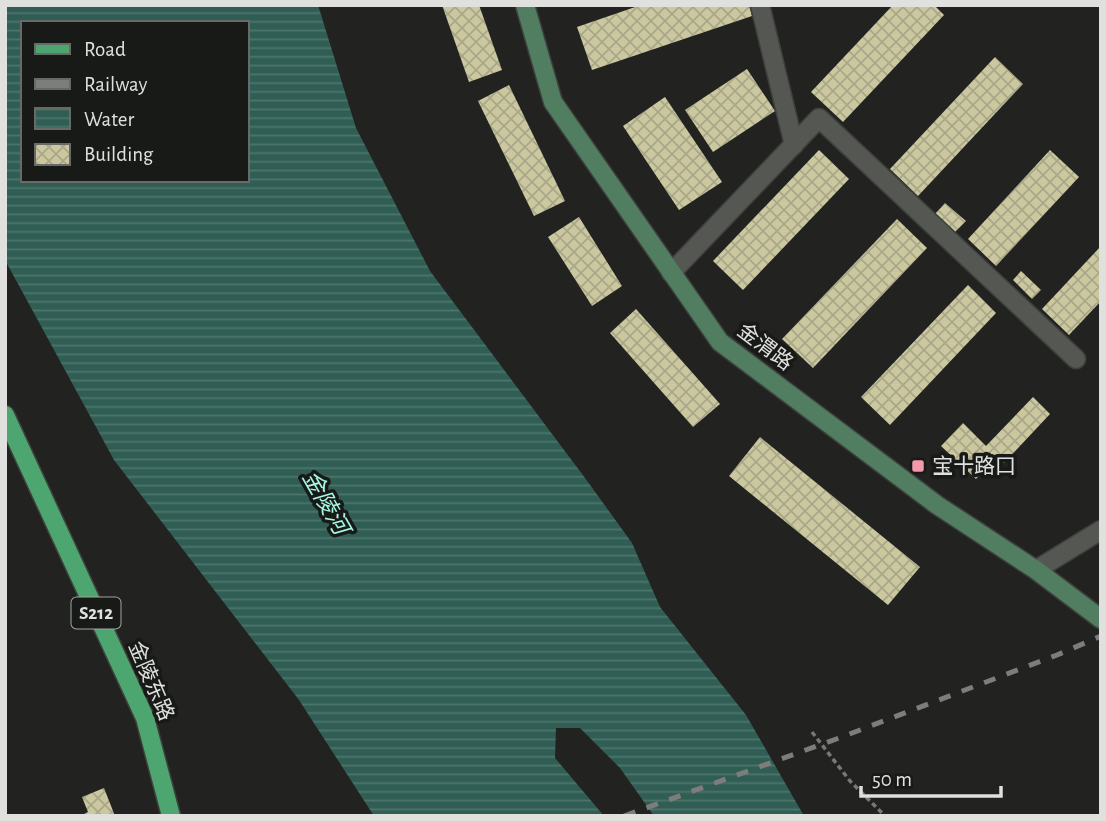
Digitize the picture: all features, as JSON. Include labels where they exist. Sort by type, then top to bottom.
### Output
[{"type":"main road","name":"金渭路","points":[[525,5],[553,102],[720,342],[937,505],[1036,570],[1101,619]]},
{"type":"main road","name":"金陵东路","points":[[5,415],[145,718],[171,816]]},
{"type":"street","points":[[760,5],[794,145]]},
{"type":"street","points":[[671,272],[819,118],[1076,359]]},
{"type":"street","points":[[1036,570],[1101,530]]},
{"type":"path","points":[[812,732],[850,781],[885,816]]},
{"type":"water","name":"金陵河","points":[[5,5],[318,5],[356,128],[430,271],[632,543],[660,607],[746,715],[804,816],[654,816],[620,768],[580,728],[556,728],[555,758],[604,816],[374,816],[299,700],[114,460],[5,260]]},
{"type":"building","points":[[442,5],[479,5],[502,70],[469,82]]},
{"type":"building","points":[[641,5],[749,5],[752,16],[592,70],[577,27]]},
{"type":"building","points":[[893,5],[934,5],[944,15],[843,122],[811,92]]},
{"type":"building","points":[[995,57],[1023,84],[918,196],[890,169]]},
{"type":"building","points":[[747,69],[775,111],[713,152],[685,110]]},
{"type":"building","points":[[509,85],[565,201],[534,216],[478,101]]},
{"type":"building","points":[[665,97],[722,182],[679,210],[623,126]]},
{"type":"building","points":[[819,150],[849,179],[743,290],[713,261]]},
{"type":"building","points":[[1050,150],[1079,177],[996,266],[968,239]]},
{"type":"building","points":[[945,203],[966,221],[953,234],[933,216]]},
{"type":"building","points":[[579,217],[622,286],[592,306],[548,237]]},
{"type":"building","points":[[897,219],[927,248],[813,368],[782,339]]},
{"type":"building","points":[[1101,246],[1101,301],[1069,335],[1042,309]]},
{"type":"building","points":[[1021,271],[1041,290],[1032,299],[1013,280]]},
{"type":"building","points":[[968,285],[996,313],[890,425],[861,397]]},
{"type":"building","points":[[636,309],[720,404],[693,427],[610,333]]},
{"type":"building","points":[[1033,397],[1050,414],[1004,463],[997,456],[976,479],[941,446],[963,423],[986,446]]},
{"type":"building","points":[[760,437],[920,567],[888,605],[729,476]]},
{"type":"building","points":[[104,788],[115,816],[80,816],[88,812],[82,797]]},
{"type":"railway","points":[[624,816],[839,738],[1101,636]]},
{"type":"place","name":"宝十路口","points":[[918,466]]}]
